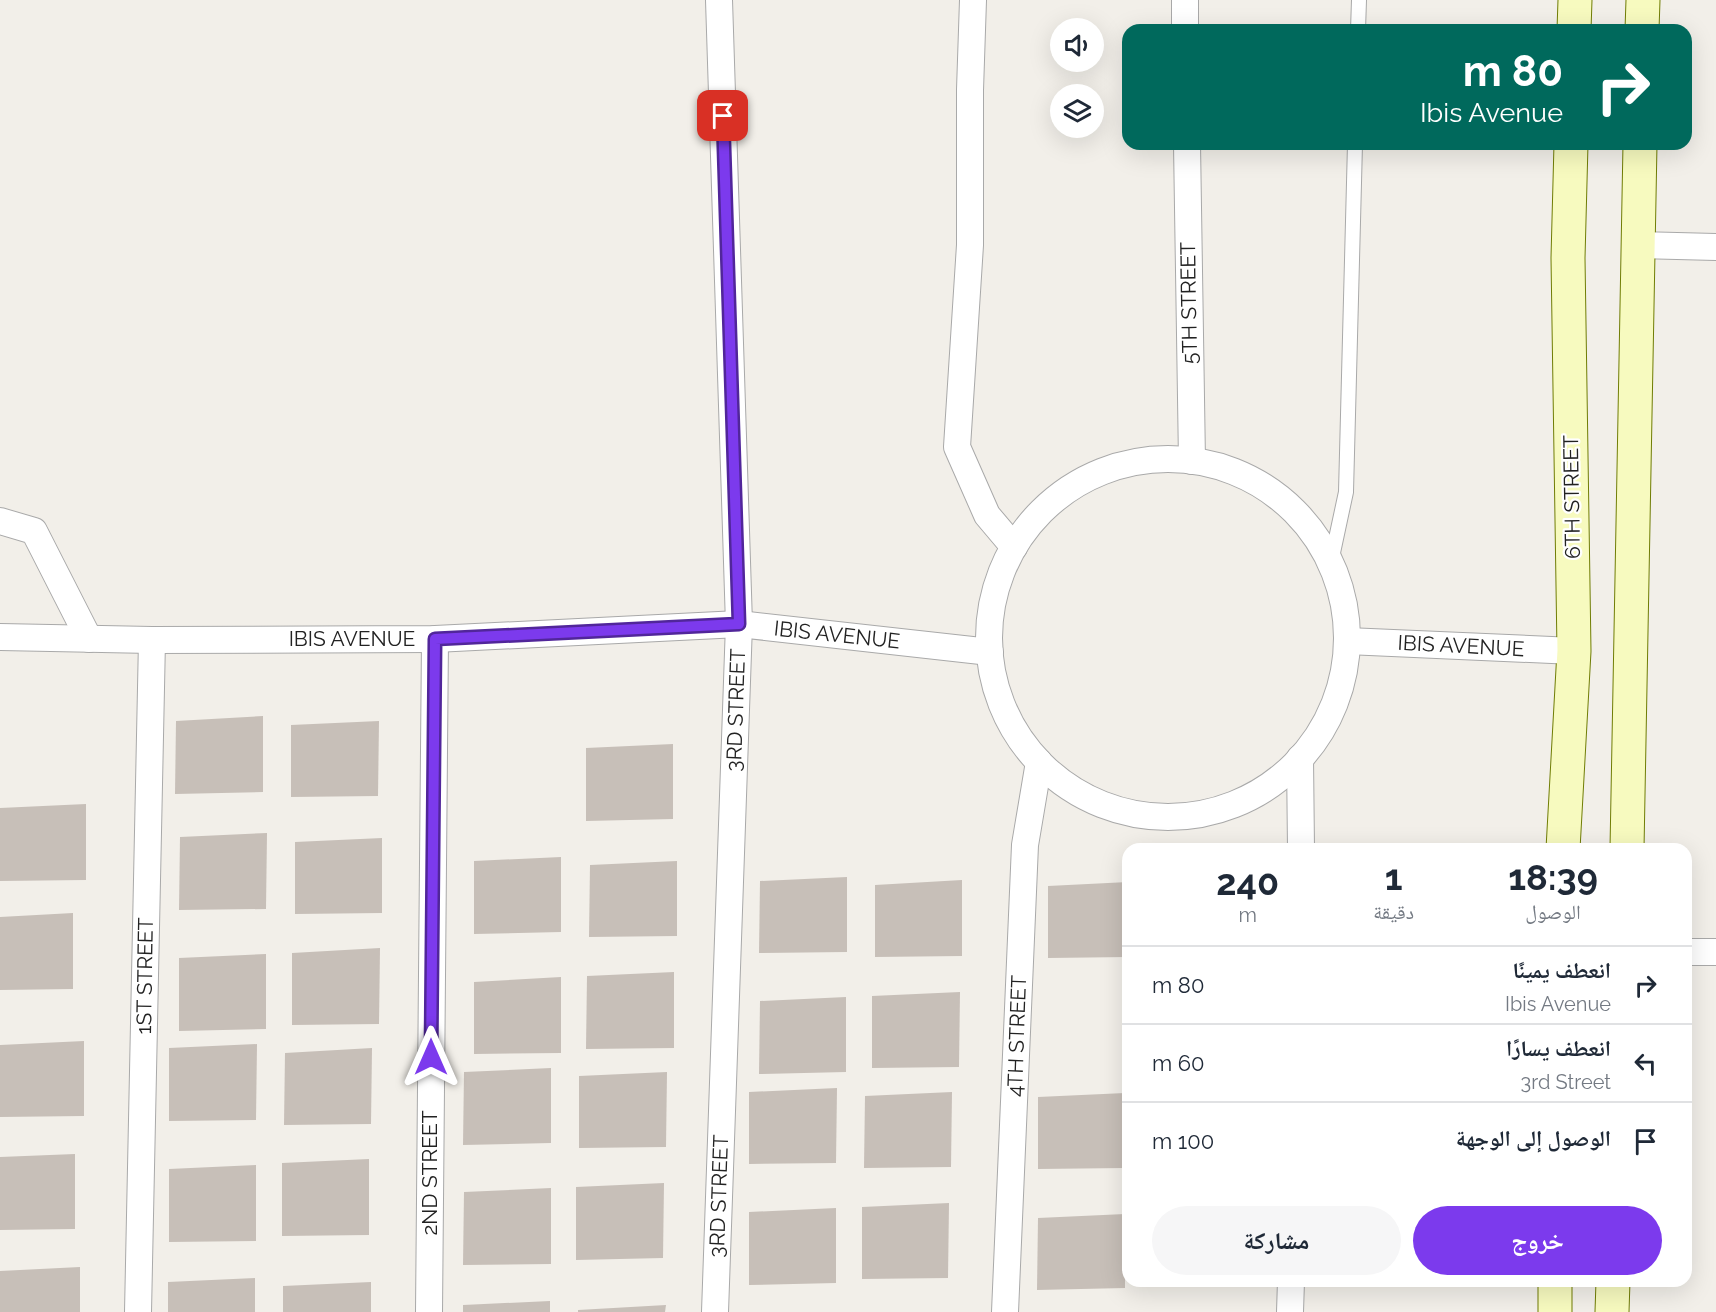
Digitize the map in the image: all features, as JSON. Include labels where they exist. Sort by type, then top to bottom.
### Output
[{"type":"main road","points":[[1574,24],[1575,0]]},
{"type":"main road","points":[[1642,24],[1643,0]]},
{"type":"main road","name":"6TH STREET","points":[[1563,843],[1574,651],[1568,258],[1571,150]]},
{"type":"main road","points":[[1627,843],[1640,150]]},
{"type":"main road","points":[[1555,1287],[1555,1312]]},
{"type":"main road","points":[[1612,1312],[1613,1287]]},
{"type":"street","name":"3RD STREET","points":[[715,1312],[739,624],[719,0]]},
{"type":"street","points":[[974,0],[970,90],[969,245],[957,447],[987,514],[1014,547]]},
{"type":"street","points":[[1185,0],[1185,24]]},
{"type":"street","name":"5TH STREET","points":[[1187,150],[1192,461]]},
{"type":"street","points":[[1638,245],[1716,247]]},
{"type":"street","points":[[1171,459],[1192,461],[1227,469],[1252,480],[1276,495],[1298,514],[1320,543],[1340,586],[1346,613],[1345,669],[1338,696],[1312,745],[1271,784],[1247,798],[1193,815],[1137,814],[1101,803],[1060,780],[1039,762],[1021,740],[1007,716],[997,690],[988,635],[992,607],[999,580],[1014,547],[1025,530],[1044,509],[1065,492],[1095,475],[1143,461],[1171,459]]},
{"type":"street","points":[[0,521],[34,531],[89,639]]},
{"type":"street","name":"IBIS AVENUE","points":[[0,637],[152,640],[435,639],[739,624],[990,652]]},
{"type":"street","name":"2ND STREET","points":[[429,1312],[435,639]]},
{"type":"street","name":"1ST STREET","points":[[138,1312],[152,640]]},
{"type":"street","name":"IBIS AVENUE","points":[[1347,641],[1574,651]]},
{"type":"street","points":[[1300,758],[1301,843]]},
{"type":"street","name":"4TH STREET","points":[[1005,1312],[1025,846],[1039,762]]},
{"type":"street","points":[[1692,952],[1716,952]]},
{"type":"street","points":[[1290,1312],[1291,1287]]},
{"type":"lane","points":[[1358,24],[1359,0]]},
{"type":"lane","points":[[1320,543],[1331,562],[1346,492],[1355,150]]},
{"type":"building","points":[[263,716],[263,792],[175,794],[176,721]]},
{"type":"building","points":[[379,721],[378,796],[291,797],[291,725]]},
{"type":"building","points":[[673,744],[673,819],[586,821],[586,748]]},
{"type":"building","points":[[86,804],[86,880],[0,881],[0,808]]},
{"type":"building","points":[[267,833],[266,909],[179,910],[180,837]]},
{"type":"building","points":[[382,838],[382,913],[295,914],[295,842]]},
{"type":"building","points":[[561,857],[561,932],[474,934],[474,861]]},
{"type":"building","points":[[677,861],[677,936],[589,937],[590,865]]},
{"type":"building","points":[[847,877],[847,952],[759,953],[760,881]]},
{"type":"building","points":[[962,880],[962,956],[875,957],[875,885]]},
{"type":"building","points":[[1122,882],[1122,957],[1048,958],[1048,886]]},
{"type":"building","points":[[73,913],[73,989],[0,990],[0,917]]},
{"type":"building","points":[[380,948],[379,1024],[292,1025],[292,953]]},
{"type":"building","points":[[266,954],[266,1029],[179,1031],[179,958]]},
{"type":"building","points":[[674,972],[674,1048],[586,1049],[587,976]]},
{"type":"building","points":[[561,977],[561,1053],[474,1054],[474,982]]},
{"type":"building","points":[[960,992],[959,1067],[872,1068],[872,996]]},
{"type":"building","points":[[846,997],[846,1072],[759,1074],[760,1001]]},
{"type":"building","points":[[84,1041],[84,1116],[0,1117],[0,1045]]},
{"type":"building","points":[[257,1044],[256,1120],[169,1121],[169,1048]]},
{"type":"building","points":[[372,1048],[371,1124],[284,1125],[285,1053]]},
{"type":"building","points":[[551,1068],[551,1143],[463,1145],[464,1072]]},
{"type":"building","points":[[667,1072],[666,1147],[579,1148],[579,1076]]},
{"type":"building","points":[[837,1088],[836,1163],[749,1164],[749,1092]]},
{"type":"building","points":[[952,1092],[951,1167],[864,1168],[865,1096]]},
{"type":"building","points":[[1122,1093],[1122,1168],[1038,1169],[1038,1097]]},
{"type":"building","points":[[75,1154],[75,1229],[0,1230],[0,1157]]},
{"type":"building","points":[[369,1159],[369,1235],[282,1236],[282,1163]]},
{"type":"building","points":[[256,1165],[256,1241],[169,1242],[169,1169]]},
{"type":"building","points":[[664,1183],[663,1258],[576,1260],[576,1187]]},
{"type":"building","points":[[551,1188],[551,1264],[463,1265],[464,1192]]},
{"type":"building","points":[[949,1203],[948,1278],[862,1279],[862,1207]]},
{"type":"building","points":[[836,1208],[836,1283],[749,1285],[749,1212]]},
{"type":"building","points":[[1122,1214],[1122,1287],[1125,1288],[1037,1290],[1038,1218]]},
{"type":"building","points":[[80,1267],[80,1312],[0,1312],[0,1271]]},
{"type":"building","points":[[255,1278],[255,1312],[168,1312],[168,1282]]},
{"type":"building","points":[[371,1282],[371,1312],[283,1312],[283,1286]]},
{"type":"building","points":[[550,1301],[550,1312],[463,1312],[463,1305]]},
{"type":"building","points":[[666,1305],[665,1312],[578,1312],[578,1310]]},
{"type":"route","points":[[431,1057],[435,639],[739,624],[723,116]]}]
